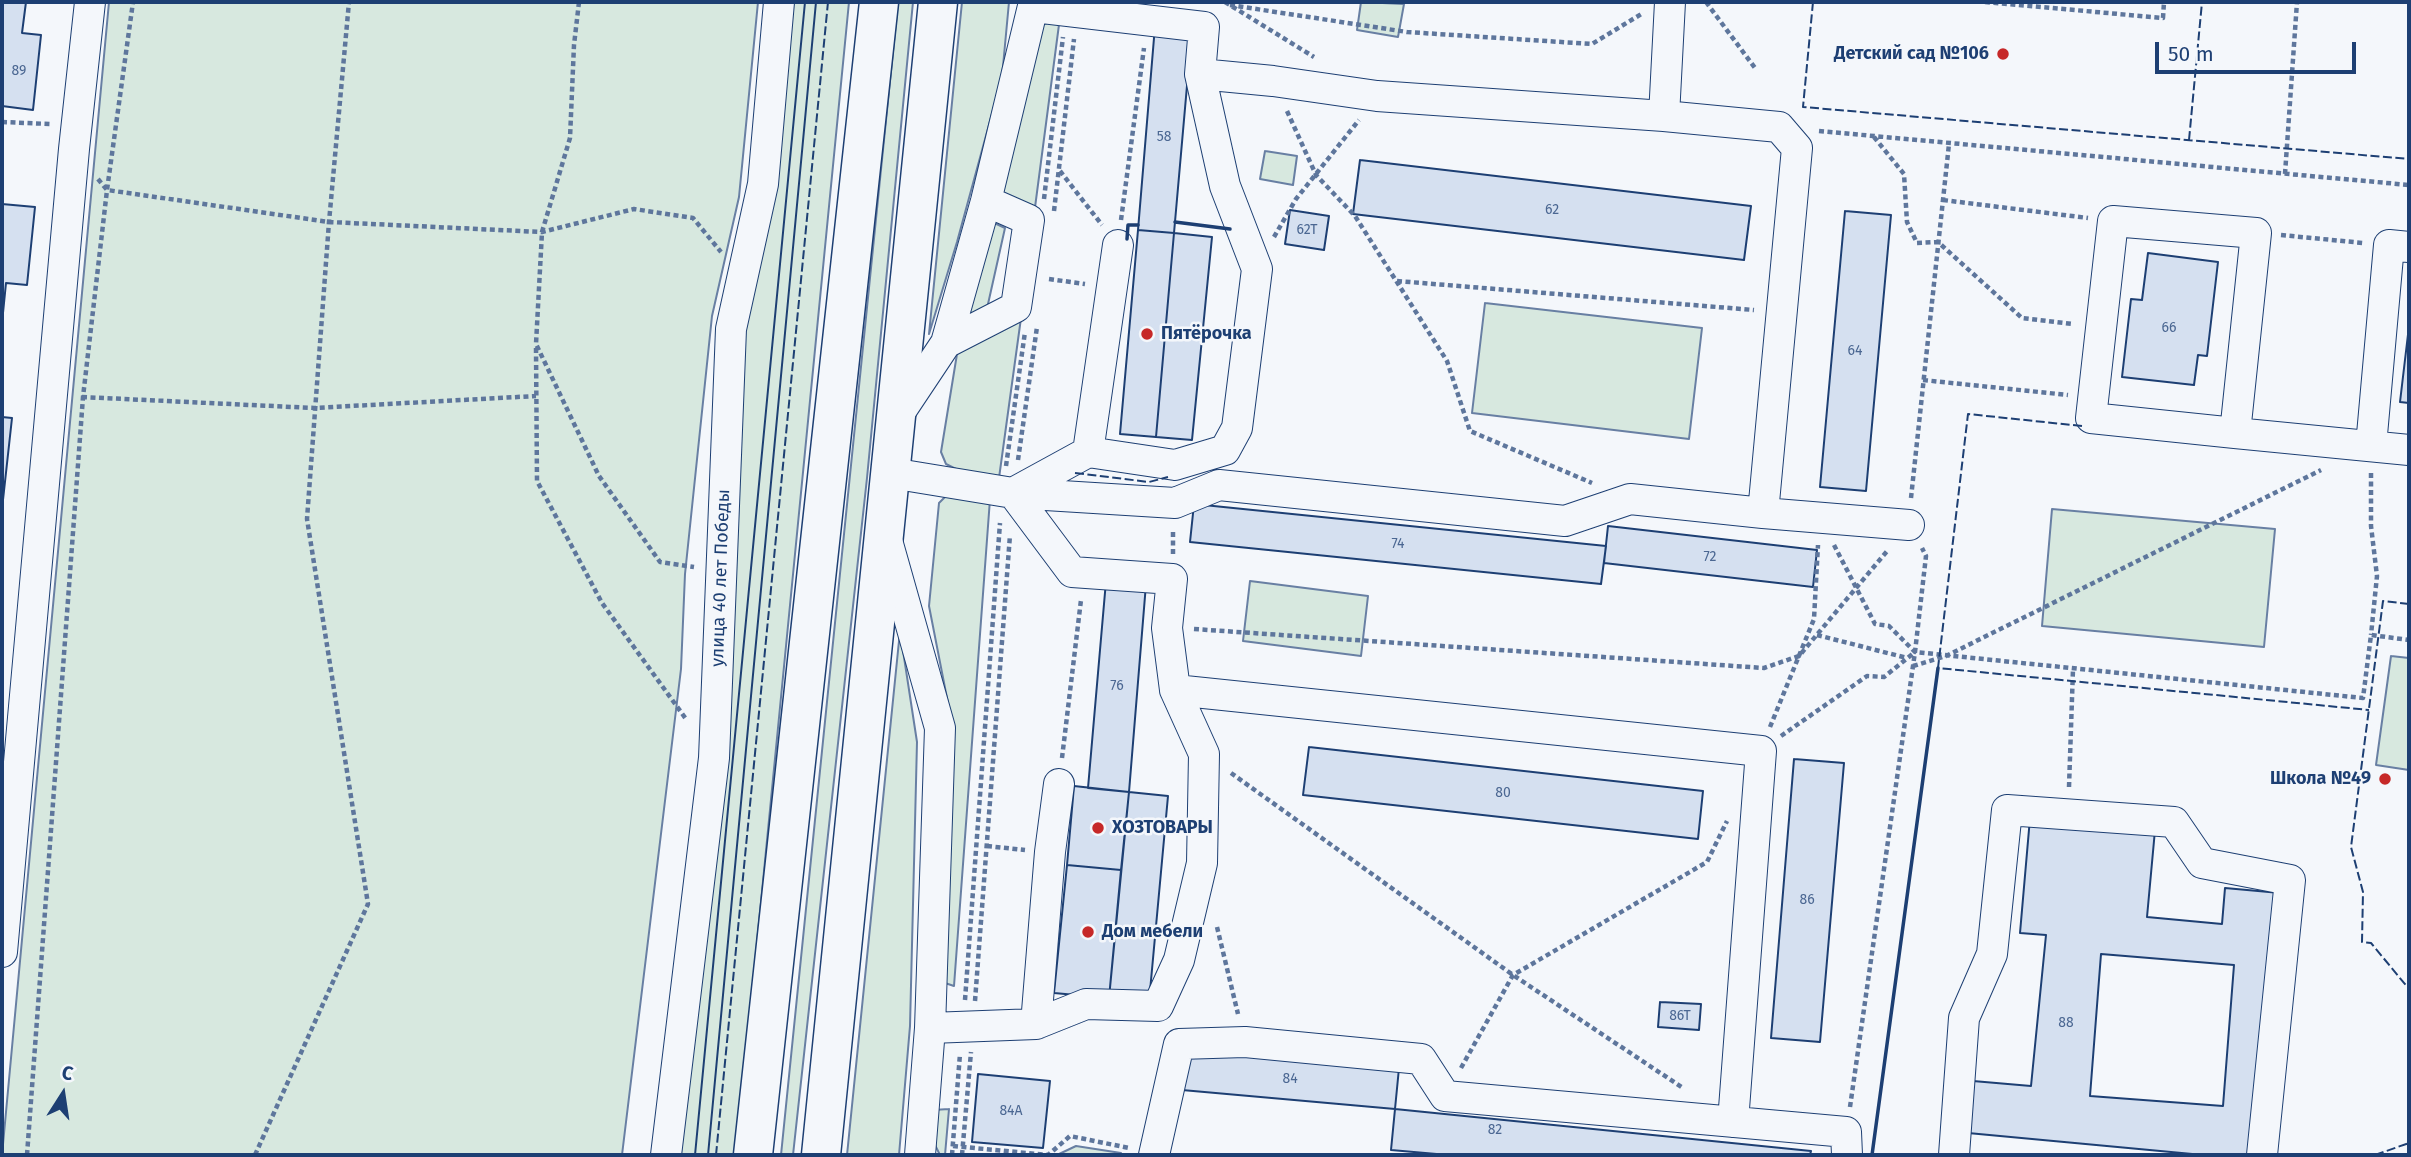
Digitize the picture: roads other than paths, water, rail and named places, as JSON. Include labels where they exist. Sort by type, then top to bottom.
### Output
[{"type":"main road","points":[[753,1155],[879,2]]},
{"type":"main road","points":[[821,1155],[938,2]]},
{"type":"street","points":[[2,952],[6,852],[90,2]]},
{"type":"street","name":"улица 40 лет Победы","points":[[666,1155],[714,758],[731,329],[763,184],[779,2]]},
{"type":"street","points":[[897,416],[946,343],[986,201],[1034,4],[1204,27],[1200,74],[1225,186],[1256,269],[1237,428],[1225,450],[1175,465],[1088,452],[1008,492]]},
{"type":"street","points":[[1660,5],[1664,116]]},
{"type":"street","points":[[1200,74],[1377,96],[1664,116],[1779,127],[1797,148],[1763,513]]},
{"type":"street","points":[[946,343],[1016,307],[1029,220],[986,201]]},
{"type":"street","points":[[2235,433],[2256,233],[2113,221],[2091,418],[2235,433],[2409,450]]},
{"type":"street","points":[[1088,452],[1119,235]]},
{"type":"street","points":[[2371,446],[2399,246]]},
{"type":"street","points":[[891,473],[1008,492],[1175,503],[1219,485],[1565,521],[1630,499],[1909,525]]},
{"type":"street","points":[[930,1028],[1035,1024],[1086,1004],[1158,1006],[1179,960],[1202,863],[1205,754],[1175,690],[1167,628],[1172,579],[1072,572],[1008,492]]},
{"type":"street","points":[[884,532],[940,727],[930,1028],[920,1155]]},
{"type":"street","points":[[1175,690],[1760,751],[1733,1122]]},
{"type":"street","points":[[1035,1024],[1050,852],[1060,776]]},
{"type":"street","points":[[1954,1155],[1964,1018],[1992,954],[2007,810],[2174,822],[2202,863],[2290,880],[2262,1155]]},
{"type":"street","points":[[1154,1154],[1179,1044],[1245,1042],[1421,1059],[1445,1096],[1733,1122],[1847,1144]]},
{"type":"tram line","points":[[695,1155],[805,2]]},
{"type":"tram line","points":[[708,1155],[816,2]]},
{"type":"place","name":"Детский сад №106","points":[[2003,54]]},
{"type":"place","name":"Пятёрочка","points":[[1147,334]]},
{"type":"place","name":"Школа №49","points":[[2385,779]]},
{"type":"place","name":"ХОЗТОВАРЫ","points":[[1098,828]]},
{"type":"place","name":"Дом мебели","points":[[1088,932]]}]
